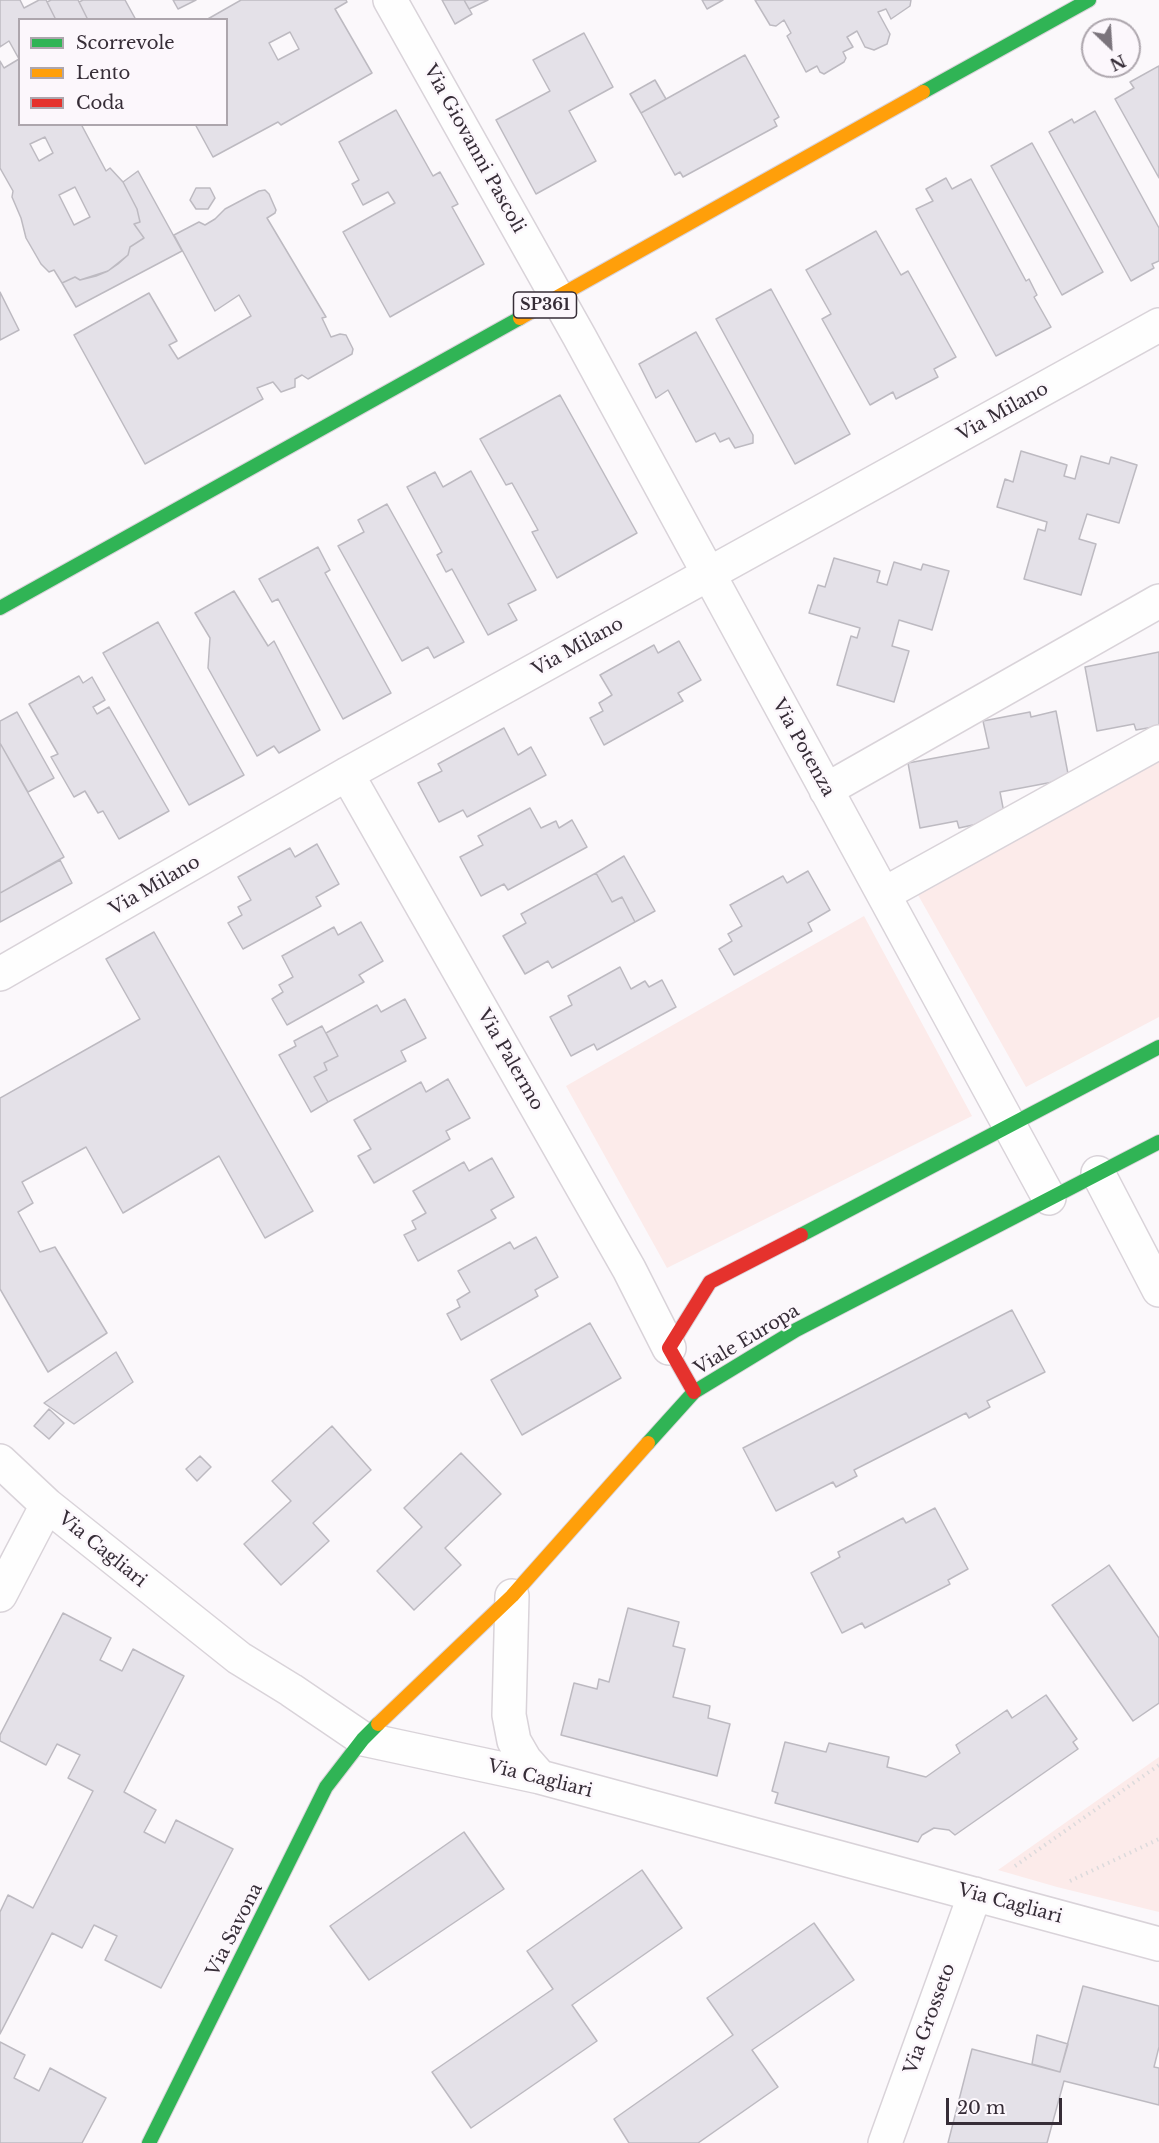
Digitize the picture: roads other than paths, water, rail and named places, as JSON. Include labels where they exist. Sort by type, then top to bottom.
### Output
[{"type":"street","name":"Via Giovanni Pascoli","points":[[390,0],[558,297]]},
{"type":"street","name":"SP361","points":[[0,608],[1089,0]]},
{"type":"street","name":"Via Potenza","points":[[558,297],[1049,1198]]},
{"type":"street","name":"Via Milano","points":[[0,974],[347,774],[1159,326]]},
{"type":"street","points":[[826,790],[1159,601]]},
{"type":"street","points":[[884,894],[1159,741]]},
{"type":"street","name":"Via Palermo","points":[[347,774],[629,1269],[669,1348]]},
{"type":"street","name":"Viale Europa","points":[[1159,1047],[710,1282],[669,1348],[694,1392],[796,1330],[1159,1142]]},
{"type":"street","points":[[1098,1173],[1159,1290]]},
{"type":"street","name":"Via Savona","points":[[149,2143],[326,1787],[363,1738],[512,1596],[694,1392]]},
{"type":"street","name":"Via Cagliari","points":[[0,1461],[47,1505],[239,1658],[363,1738],[540,1777],[1159,1944]]},
{"type":"street","points":[[0,1595],[47,1505]]},
{"type":"street","points":[[512,1596],[509,1715],[514,1741],[525,1760],[540,1777]]},
{"type":"street","name":"Via Grosseto","points":[[885,2143],[975,1894]]}]
